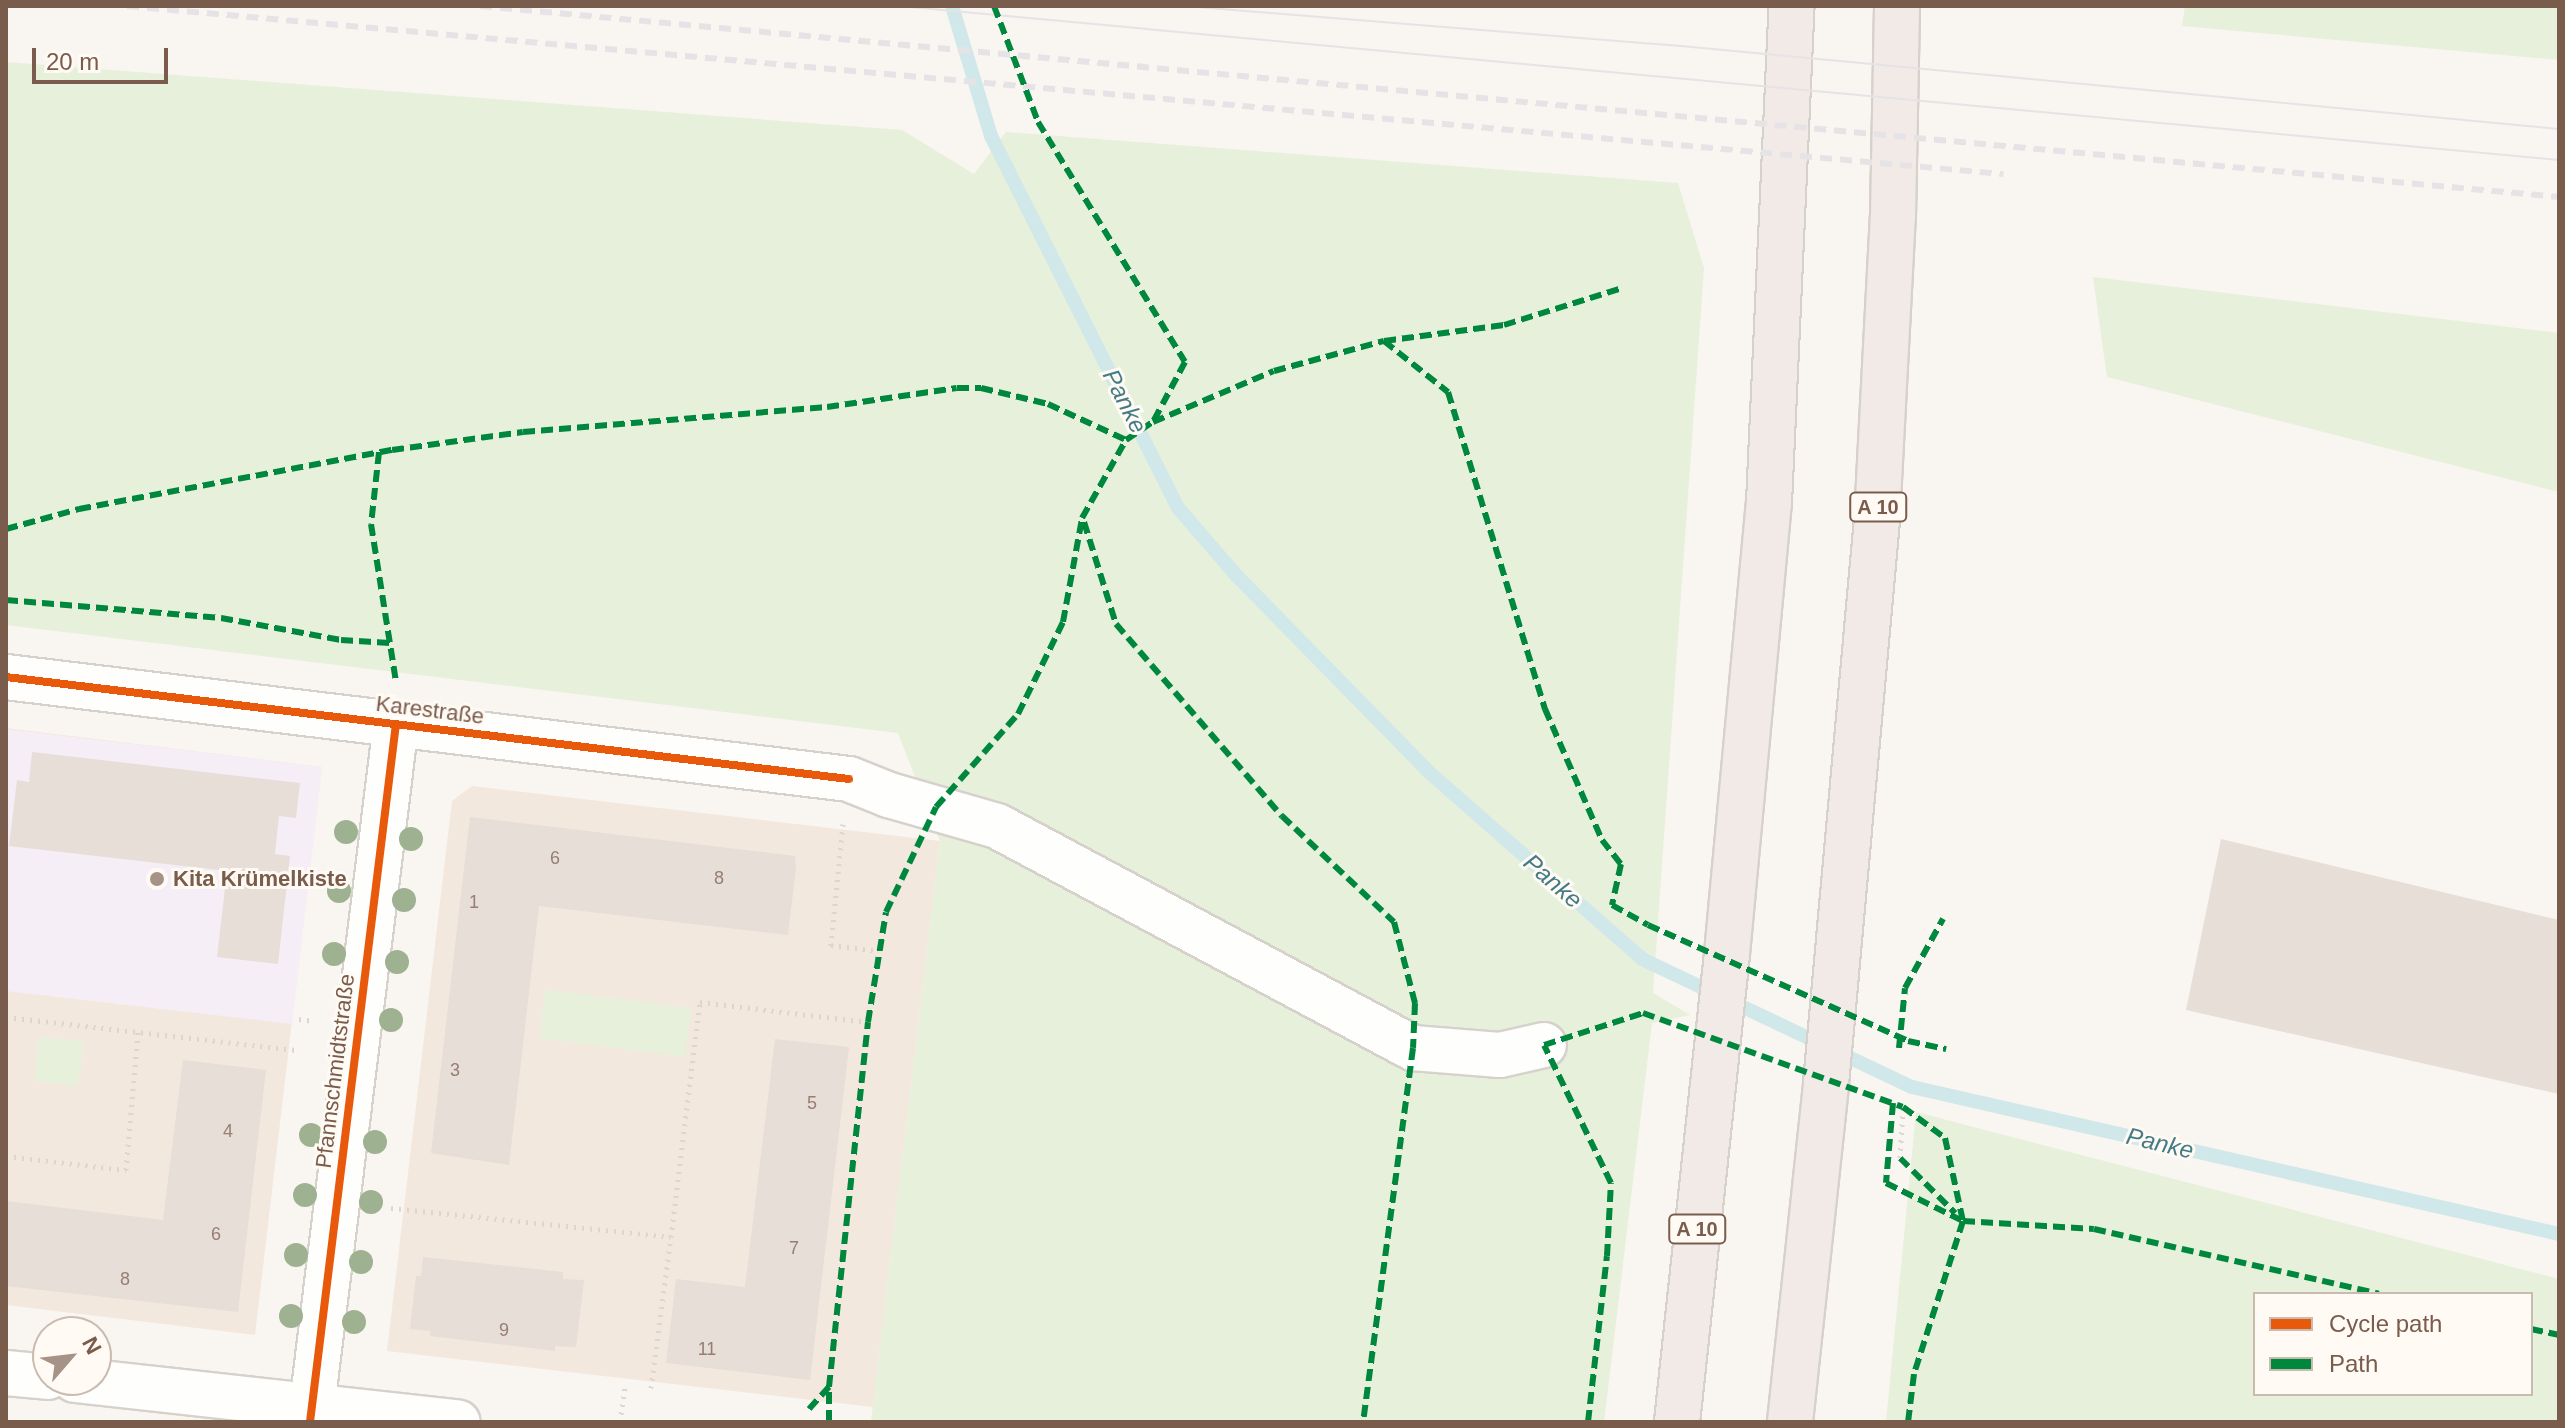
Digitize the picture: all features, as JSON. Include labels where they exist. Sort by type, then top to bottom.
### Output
[{"type":"highway","name":"A 10","points":[[1677,1422],[1727,954],[1769,503],[1792,6]]},
{"type":"highway","name":"A 10","points":[[1790,1422],[1826,1084],[1877,519],[1893,216],[1897,6]]},
{"type":"street","name":"Karestraße","points":[[6,677],[396,724],[846,799],[889,795],[997,826],[1413,1048],[1500,1055],[1544,1045]]},
{"type":"street","name":"Pfannschmidtstraße","points":[[311,1414],[396,724]]},
{"type":"street","points":[[6,1373],[32,1375]]},
{"type":"street","points":[[112,1385],[311,1414],[458,1422]]},
{"type":"path","points":[[846,799],[831,945],[879,951]]},
{"type":"path","points":[[651,1388],[700,1002],[868,1022]]},
{"type":"path","points":[[6,1017],[296,1050]]},
{"type":"path","points":[[6,1156],[126,1170],[138,1032]]},
{"type":"path","points":[[1900,1158],[1903,1107]]},
{"type":"path","points":[[391,1208],[671,1237]]},
{"type":"path","points":[[620,1422],[625,1385]]},
{"type":"shaded area","points":[[6,728],[322,767],[255,1335],[6,1305]]},
{"type":"shaded area","name":"Kita Krümelkiste","points":[[6,729],[322,767],[292,1024],[6,991]]},
{"type":"shaded area","points":[[472,786],[940,841],[873,1407],[387,1351],[452,801]]},
{"type":"green space","points":[[2185,6],[2559,6],[2559,60],[2182,26]]},
{"type":"green space","points":[[6,62],[902,130],[974,174],[1006,132],[1678,183],[1704,268],[1653,993],[1690,1015],[1652,1023],[1604,1422],[871,1422],[940,841],[898,733],[6,625]]},
{"type":"green space","points":[[2093,277],[2559,333],[2559,492],[2107,377]]},
{"type":"green space","points":[[545,990],[691,1008],[685,1057],[539,1038]]},
{"type":"green space","points":[[39,1037],[84,1041],[78,1086],[34,1081]]},
{"type":"green space","points":[[1916,1112],[2559,1279],[2559,1422],[1886,1422]]},
{"type":"building","points":[[32,752],[300,783],[296,818],[279,816],[275,854],[290,856],[278,964],[217,957],[227,871],[9,846],[17,780],[29,782]]},
{"type":"building","points":[[470,817],[795,856],[788,935],[539,906],[509,1165],[431,1153]]},
{"type":"building","points":[[2221,839],[2559,920],[2559,1094],[2186,1010]]},
{"type":"building","points":[[775,1039],[849,1047],[810,1380],[666,1363],[676,1279],[745,1287]]},
{"type":"building","points":[[183,1060],[266,1070],[238,1312],[6,1286],[6,1201],[163,1220]]},
{"type":"building","points":[[423,1257],[563,1272],[563,1279],[584,1280],[576,1347],[555,1346],[555,1351],[430,1336],[430,1331],[410,1329],[416,1276],[421,1276]]},
{"type":"waterway","name":"Panke","points":[[952,6],[991,136],[1179,509],[1236,575],[1431,774],[1642,959],[1912,1087],[2559,1234]]},
{"type":"tram line","points":[[899,6],[2559,160]]},
{"type":"tram line","points":[[1184,6],[1681,46],[2559,129]]},
{"type":"railway","points":[[127,6],[2003,174]]},
{"type":"railway","points":[[480,6],[2559,197]]},
{"type":"marked path","points":[[994,6],[1038,122],[1185,362],[1153,422]]},
{"type":"marked path","points":[[809,1409],[829,1387],[868,1022],[886,912],[936,807],[1018,714],[1063,622],[1082,518],[1126,440],[1153,422],[1274,371],[1384,341],[1504,325],[1619,289]]},
{"type":"marked path","points":[[1384,341],[1448,392],[1545,709],[1602,840],[1621,864],[1612,905],[1648,925],[1908,1041],[1946,1049]]},
{"type":"marked path","points":[[6,529],[79,509],[392,450],[523,432],[827,407],[957,388],[981,388],[1048,404],[1126,440]]},
{"type":"marked path","points":[[379,452],[371,524],[396,681]]},
{"type":"marked path","points":[[1084,522],[1116,624],[1282,816],[1394,922],[1415,1003],[1413,1048],[1363,1422]]},
{"type":"marked path","points":[[6,600],[221,618],[341,640],[390,643]]},
{"type":"marked path","points":[[1899,1048],[1905,988],[1943,919]]},
{"type":"marked path","points":[[1588,1422],[1607,1256],[1611,1183],[1544,1045],[1643,1013],[1903,1107],[1945,1138],[1963,1221],[1914,1374],[1908,1422]]},
{"type":"marked path","points":[[1893,1103],[1886,1183],[1963,1221],[2094,1229],[2370,1292]]},
{"type":"marked path","points":[[1900,1158],[1955,1213]]},
{"type":"marked path","points":[[2533,1329],[2559,1335]]},
{"type":"marked path","points":[[829,1387],[829,1422]]},
{"type":"cycle path","points":[[6,677],[849,779]]},
{"type":"cycle path","points":[[310,1422],[396,724]]},
{"type":"place","name":"Kita Krümelkiste","points":[[157,879]]}]
